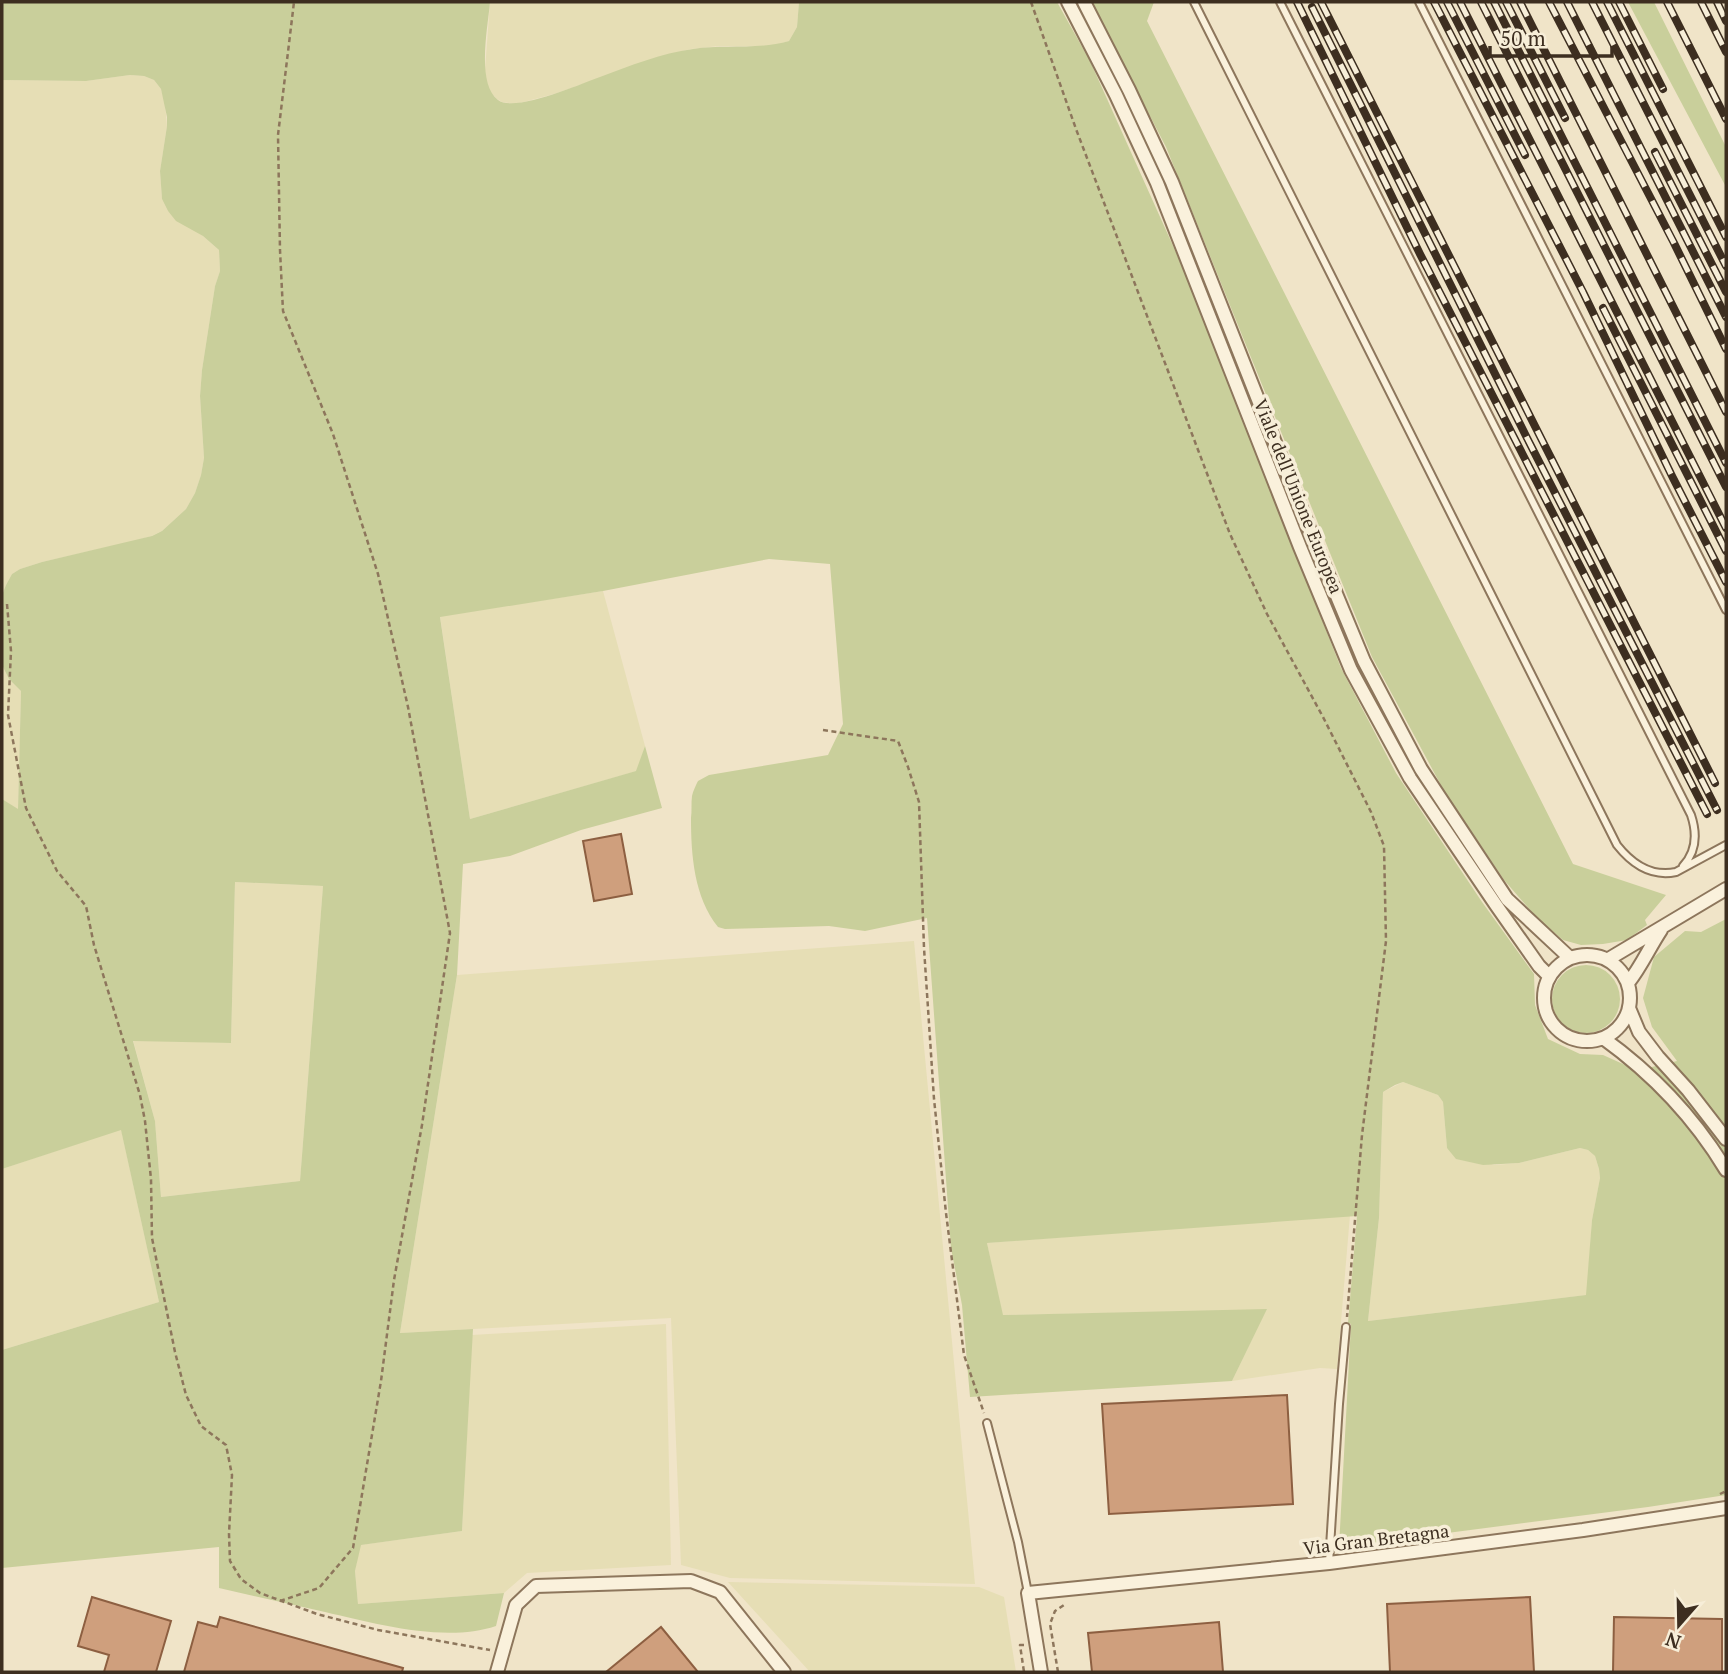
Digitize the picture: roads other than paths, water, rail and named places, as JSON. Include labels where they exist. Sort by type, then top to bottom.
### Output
[{"type":"street","name":"Viale dell'Unione Europea","points":[[1068,2],[1157,183],[1351,670],[1410,778],[1496,905],[1549,976]]},
{"type":"street","name":"Viale dell'Unione Europea","points":[[1084,2],[1172,183],[1364,661],[1421,769],[1507,899],[1570,958]]},
{"type":"street","points":[[1607,960],[1726,889]]},
{"type":"street","points":[[1628,984],[1662,928]]},
{"type":"street","points":[[1583,955],[1607,960],[1623,974],[1628,984],[1630,995],[1626,1017],[1620,1026],[1603,1038],[1588,1041],[1573,1038],[1560,1031],[1550,1020],[1545,1006],[1549,976],[1570,958],[1583,955]]},
{"type":"street","points":[[1629,1008],[1639,1032],[1726,1139]]},
{"type":"street","points":[[1603,1038],[1649,1075],[1680,1107],[1709,1141],[1726,1170]]},
{"type":"street","name":"Via Gran Bretagna","points":[[1028,1593],[1329,1563],[1583,1530],[1726,1508]]},
{"type":"street","points":[[497,1672],[516,1605],[536,1586],[691,1581],[720,1592],[784,1672]]},
{"type":"street","points":[[1028,1593],[1041,1672]]},
{"type":"lane","points":[[1194,2],[1617,845],[1632,862],[1660,873],[1676,872],[1726,845]]},
{"type":"lane","points":[[1280,2],[1691,814],[1695,846],[1687,861],[1676,872]]},
{"type":"lane","points":[[1419,2],[1726,610]]},
{"type":"lane","points":[[1329,1563],[1346,1327]]},
{"type":"lane","points":[[987,1423],[1018,1542],[1028,1593]]},
{"type":"railway","points":[[1297,2],[1420,254],[1707,814]]},
{"type":"railway","points":[[1321,2],[1715,783]]},
{"type":"railway","points":[[1434,2],[1583,292],[1726,582]]},
{"type":"railway","points":[[1447,2],[1525,155]]},
{"type":"railway","points":[[1460,2],[1726,528]]},
{"type":"railway","points":[[1481,2],[1726,487]]},
{"type":"railway","points":[[1494,2],[1726,463]]},
{"type":"railway","points":[[1506,2],[1565,118]]},
{"type":"railway","points":[[1520,2],[1726,412]]},
{"type":"railway","points":[[1549,2],[1726,349]]},
{"type":"railway","points":[[1567,2],[1726,317]]},
{"type":"railway","points":[[1592,2],[1726,266]]},
{"type":"railway","points":[[1607,2],[1726,237]]},
{"type":"railway","points":[[1619,2],[1663,89]]},
{"type":"railway","points":[[1667,2],[1726,119]]},
{"type":"railway","points":[[1701,2],[1726,52]]},
{"type":"railway","points":[[1717,2],[1726,21]]},
{"type":"railway","points":[[1312,7],[1527,438],[1717,810]]},
{"type":"railway","points":[[1655,152],[1726,292]]},
{"type":"railway","points":[[1603,308],[1726,551]]}]
